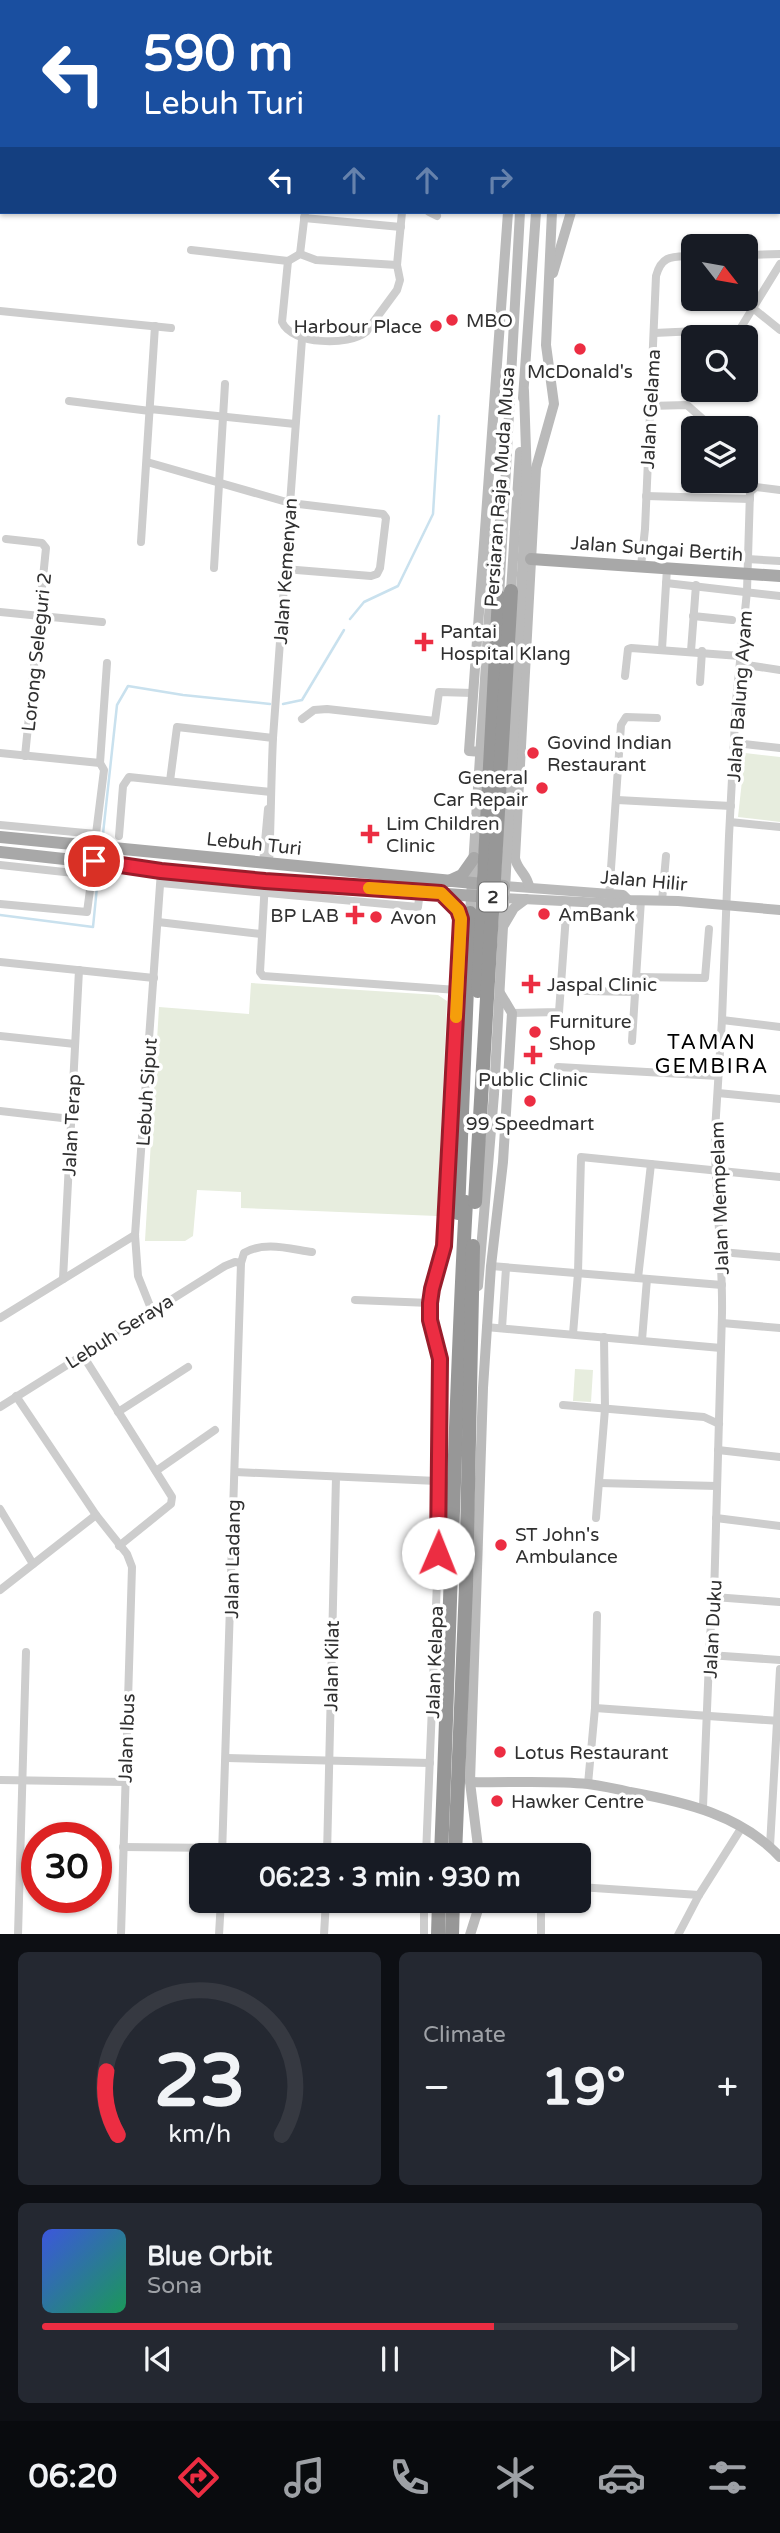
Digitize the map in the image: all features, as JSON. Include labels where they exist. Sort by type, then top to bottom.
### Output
[{"type":"highway","name":"Persiaran Raja Muda Musa","points":[[441,1843],[451,1609],[456,1368],[470,1202],[505,594]]},
{"type":"highway","points":[[456,1368],[453,1339],[460,1040],[464,953],[470,913]]},
{"type":"highway","name":"Persiaran Raja Muda Musa","points":[[456,1843],[472,1589],[470,1202]]},
{"type":"highway","points":[[438,1934],[439,1913]]},
{"type":"highway","points":[[452,1934],[453,1913]]},
{"type":"main road","name":"Jalan Sungai Bertih","points":[[531,559],[780,576]]},
{"type":"main road","name":"Lebuh Turi","points":[[0,837],[46,842],[100,843],[448,889]]},
{"type":"main road","name":"Lebuh Turi","points":[[0,852],[108,863],[161,877],[230,877],[264,887],[420,891],[472,889],[504,892]]},
{"type":"main road","points":[[470,913],[467,904],[448,889],[474,858]]},
{"type":"main road","points":[[230,877],[252,875],[266,864]]},
{"type":"street","points":[[288,261],[282,323],[285,330],[302,339],[352,340],[366,332],[397,290],[400,280],[397,265],[402,214]]},
{"type":"street","points":[[470,913],[482,752],[483,634],[508,214]]},
{"type":"street","name":"Persiaran Raja Muda Musa","points":[[505,594],[504,510],[520,214]]},
{"type":"street","name":"Persiaran Raja Muda Musa","points":[[505,594],[524,391],[536,214]]},
{"type":"street","points":[[502,929],[514,908],[528,893],[528,878],[517,867],[515,858],[536,468],[554,404],[546,354],[552,214]]},
{"type":"street","points":[[551,228],[568,214]]},
{"type":"street","points":[[547,292],[569,214]]},
{"type":"street","points":[[300,254],[305,215],[401,227]]},
{"type":"street","points":[[534,238],[549,262]]},
{"type":"street","points":[[191,250],[288,261],[300,254]]},
{"type":"street","points":[[300,254],[316,260],[397,265]]},
{"type":"street","points":[[758,255],[780,254]]},
{"type":"street","name":"Jalan Gelama","points":[[641,566],[656,276],[659,264],[670,257],[681,257]]},
{"type":"street","points":[[758,302],[780,264]]},
{"type":"street","points":[[0,311],[171,328]]},
{"type":"street","points":[[654,333],[734,331],[744,326],[752,312]]},
{"type":"street","points":[[758,312],[780,330]]},
{"type":"street","points":[[141,542],[155,326]]},
{"type":"street","name":"Jalan Kemenyan","points":[[266,864],[273,810],[273,738],[302,339]]},
{"type":"street","points":[[214,568],[225,384]]},
{"type":"street","points":[[470,1353],[478,1296],[494,1094],[527,480],[524,391]]},
{"type":"street","points":[[69,401],[295,424]]},
{"type":"street","points":[[649,406],[687,405],[700,416]]},
{"type":"street","points":[[147,462],[290,503],[383,514],[386,518],[377,574],[371,576],[284,569]]},
{"type":"street","name":"Jalan Balung Ayam","points":[[726,905],[740,660],[747,591],[750,499],[752,489],[756,487],[780,490]]},
{"type":"street","points":[[646,496],[750,499]]},
{"type":"street","points":[[482,752],[469,751],[473,693],[494,538],[504,510]]},
{"type":"street","name":"Lorong Seleguri 2","points":[[6,539],[42,543],[46,546],[25,756]]},
{"type":"street","points":[[747,559],[780,561]]},
{"type":"street","points":[[662,649],[667,568]]},
{"type":"street","points":[[666,583],[780,596]]},
{"type":"street","points":[[691,651],[696,585]]},
{"type":"street","points":[[0,612],[102,622]]},
{"type":"street","points":[[693,616],[732,620]]},
{"type":"street","points":[[625,676],[628,649],[702,651],[780,670]]},
{"type":"street","points":[[701,682],[702,651]]},
{"type":"street","points":[[100,843],[97,832],[104,770],[100,763],[107,663]]},
{"type":"street","points":[[513,734],[523,689]]},
{"type":"street","points":[[302,719],[314,710],[327,709],[435,721],[439,692],[473,693]]},
{"type":"street","points":[[608,899],[622,720],[631,715],[657,718]]},
{"type":"street","points":[[170,781],[177,727],[273,738]]},
{"type":"street","points":[[735,743],[780,748]]},
{"type":"street","points":[[0,753],[100,763]]},
{"type":"street","points":[[120,836],[125,779],[129,776],[271,792]]},
{"type":"street","points":[[617,800],[731,806]]},
{"type":"street","points":[[730,822],[780,827]]},
{"type":"street","name":"Lebuh Turi","points":[[0,825],[100,843]]},
{"type":"street","points":[[476,839],[484,858],[493,862],[498,859],[506,840]]},
{"type":"street","points":[[43,870],[46,842]]},
{"type":"street","points":[[662,901],[666,856]]},
{"type":"street","points":[[505,858],[528,893]]},
{"type":"street","points":[[0,865],[92,875],[88,911],[0,904]]},
{"type":"street","points":[[161,877],[264,887],[260,972],[267,978],[457,990]]},
{"type":"street","name":"Lebuh Siput","points":[[152,1311],[138,1276],[135,1235],[161,877]]},
{"type":"street","name":"Lebuh Turi","points":[[264,887],[418,907],[420,891]]},
{"type":"street","name":"Jalan Kelapa","points":[[426,1843],[439,1532],[437,1481],[440,1359],[430,1320],[430,1303],[444,1246],[460,1040],[457,990],[464,953],[461,919],[448,889]]},
{"type":"street","name":"Jalan Hilir","points":[[504,892],[608,899]]},
{"type":"street","name":"Jalan Hilir","points":[[528,893],[567,901],[608,899],[623,895],[625,902],[662,901],[780,910]]},
{"type":"street","points":[[632,1041],[641,900]]},
{"type":"street","points":[[512,1013],[559,1012],[567,901]]},
{"type":"street","name":"Jalan Mempelam","points":[[718,1450],[722,1252],[714,1172],[726,905]]},
{"type":"street","points":[[158,922],[261,934]]},
{"type":"street","points":[[636,977],[705,978],[709,929]]},
{"type":"street","points":[[464,953],[480,937],[489,938],[497,944],[501,959]]},
{"type":"street","points":[[0,962],[154,978]]},
{"type":"street","name":"Jalan Terap","points":[[63,1279],[79,970]]},
{"type":"street","points":[[586,991],[635,992]]},
{"type":"street","points":[[478,1843],[470,1782],[472,1589],[486,1327],[503,1162],[512,1013],[499,993]]},
{"type":"street","points":[[722,1020],[780,1027]]},
{"type":"street","points":[[0,1036],[75,1044]]},
{"type":"street","points":[[558,1067],[718,1076]]},
{"type":"street","points":[[718,1093],[780,1099]]},
{"type":"street","points":[[494,1094],[506,1094]]},
{"type":"street","points":[[0,1111],[71,1119]]},
{"type":"street","points":[[573,1334],[578,1273],[580,1157],[780,1177]]},
{"type":"street","points":[[642,1340],[643,1278],[651,1164]]},
{"type":"street","points":[[0,1318],[135,1235]]},
{"type":"street","name":"Lebuh Seraya","points":[[0,1407],[225,1266],[241,1262],[244,1253],[252,1248],[268,1245],[312,1252]]},
{"type":"street","points":[[722,1252],[780,1257]]},
{"type":"street","name":"Jalan Ladang","points":[[223,1843],[241,1262]]},
{"type":"street","points":[[491,1266],[722,1285]]},
{"type":"street","points":[[502,1328],[506,1268]]},
{"type":"street","points":[[355,1300],[430,1303]]},
{"type":"street","points":[[722,1323],[780,1328]]},
{"type":"street","points":[[486,1327],[721,1348]]},
{"type":"street","points":[[596,1518],[606,1409],[604,1337]]},
{"type":"street","points":[[82,1354],[173,1501],[119,1546]]},
{"type":"street","points":[[118,1412],[188,1367]]},
{"type":"street","name":"Jalan Ibus","points":[[16,1396],[96,1515],[127,1554],[132,1567],[121,1934]]},
{"type":"street","points":[[563,1405],[704,1417],[719,1424]]},
{"type":"street","points":[[156,1471],[215,1430]]},
{"type":"street","points":[[718,1450],[780,1457]]},
{"type":"street","name":"Jalan Duku","points":[[703,1807],[714,1597],[718,1450]]},
{"type":"street","points":[[235,1472],[437,1481]]},
{"type":"street","name":"Jalan Kilat","points":[[327,1843],[336,1477]]},
{"type":"street","points":[[599,1483],[717,1486]]},
{"type":"street","points":[[0,1509],[33,1564]]},
{"type":"street","points":[[0,1590],[96,1515]]},
{"type":"street","points":[[716,1518],[780,1526]]},
{"type":"street","points":[[714,1597],[780,1602]]},
{"type":"street","points":[[588,1784],[595,1708],[597,1615]]},
{"type":"street","points":[[18,1934],[26,1652]]},
{"type":"street","points":[[709,1655],[780,1660]]},
{"type":"street","points":[[770,1846],[780,1669]]},
{"type":"street","points":[[595,1708],[779,1721]]},
{"type":"street","points":[[226,1758],[430,1763]]},
{"type":"street","points":[[0,1780],[125,1782]]},
{"type":"street","points":[[470,1782],[588,1784],[703,1807],[742,1827],[770,1846],[780,1857]]},
{"type":"street","points":[[678,1934],[742,1827]]},
{"type":"street","points":[[123,1847],[189,1850]]},
{"type":"street","points":[[591,1887],[699,1895]]},
{"type":"street","points":[[219,1934],[220,1913]]},
{"type":"street","points":[[324,1934],[325,1913]]},
{"type":"street","points":[[424,1913],[424,1934]]},
{"type":"street","points":[[470,1934],[477,1913]]},
{"type":"street","points":[[541,1913],[541,1934]]},
{"type":"green space","points":[[745,753],[780,757],[780,822],[738,817]]},
{"type":"green space","points":[[251,983],[438,995],[447,1001],[437,1216],[241,1208],[241,1192],[197,1190],[193,1236],[185,1241],[145,1241],[159,1007],[249,1014]]},
{"type":"green space","points":[[575,1369],[593,1370],[591,1402],[573,1401]]},
{"type":"waterway","points":[[350,619],[364,602],[398,586],[433,514],[439,416]]},
{"type":"waterway","points":[[283,704],[302,700],[344,630]]},
{"type":"waterway","points":[[102,843],[117,705],[128,686],[270,704]]},
{"type":"waterway","points":[[0,915],[93,927],[99,867]]},
{"type":"slow traffic","points":[[369,888],[441,893],[458,910],[461,919],[456,1017]]},
{"type":"place","name":"MBO","points":[[452,320]]},
{"type":"place","name":"Harbour Place","points":[[436,326]]},
{"type":"place","name":"McDonald's","points":[[580,349]]},
{"type":"place","name":"Pantai Hospital Klang","points":[[424,642]]},
{"type":"place","name":"Govind Indian Restaurant","points":[[533,753]]},
{"type":"place","name":"General Car Repair","points":[[542,788]]},
{"type":"place","name":"Lim Children Clinic","points":[[370,834]]},
{"type":"place","name":"AmBank","points":[[544,914]]},
{"type":"place","name":"BP LAB","points":[[355,915]]},
{"type":"place","name":"Avon","points":[[376,917]]},
{"type":"place","name":"Jaspal Clinic","points":[[531,984]]},
{"type":"place","name":"Furniture Shop","points":[[535,1032]]},
{"type":"place","name":"Public Clinic","points":[[533,1055]]},
{"type":"place","name":"99 Speedmart","points":[[530,1101]]},
{"type":"place","name":"ST John's Ambulance","points":[[501,1545]]},
{"type":"place","name":"Lotus Restaurant","points":[[500,1752]]},
{"type":"place","name":"Hawker Centre","points":[[497,1801]]},
{"type":"district","name":"TAMAN GEMBIRA","points":[[712,1054]]},
{"type":"route","points":[[94,861],[161,871],[265,881],[441,893],[458,910],[461,919],[444,1246],[430,1303],[430,1320],[440,1359],[438,1553]]}]
